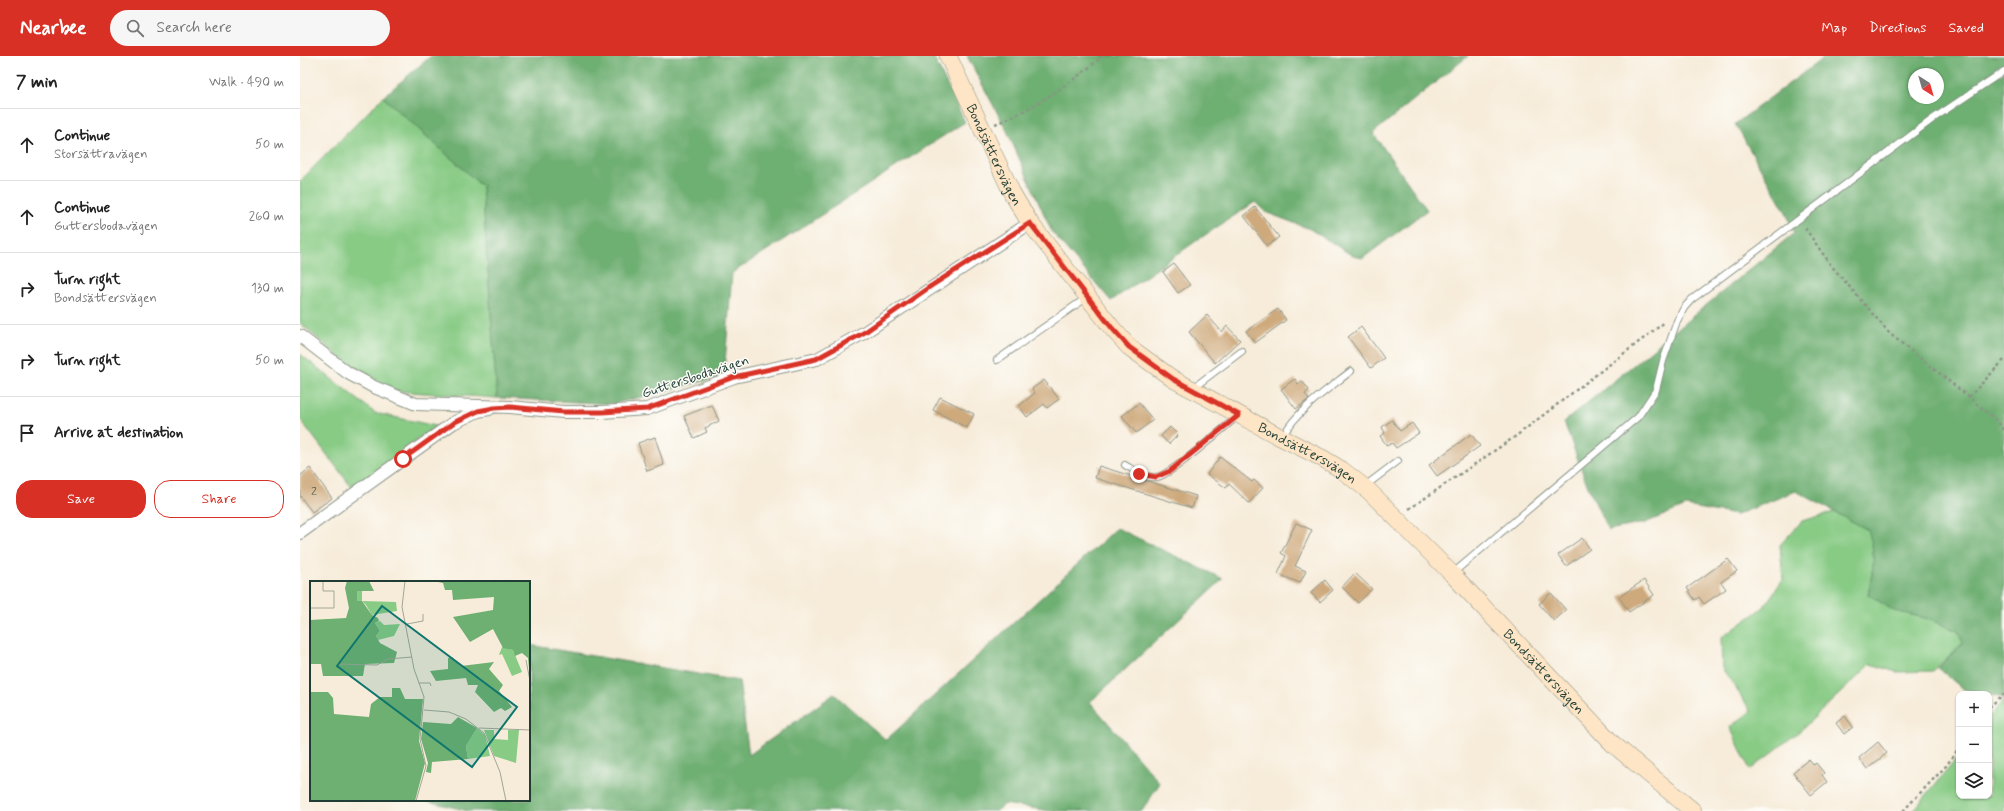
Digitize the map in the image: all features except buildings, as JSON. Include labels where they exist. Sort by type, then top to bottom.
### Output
[{"type":"street","name":"Bondsättersvägen","points":[[948,56],[1012,193],[1030,223],[1087,297],[1129,347],[1192,390],[1342,470],[1364,487],[1452,574],[1613,744],[1693,811]]},
{"type":"street","name":"Guttersbodavägen","points":[[300,336],[348,373],[398,398],[416,404],[470,405],[494,408],[510,407],[556,411],[602,412],[647,409],[734,377],[816,359],[865,332],[931,286],[1030,223]]},
{"type":"street","points":[[300,533],[453,423],[478,411],[494,408]]},
{"type":"lane","points":[[1452,574],[1638,417],[1656,390],[1677,321],[1684,308],[1691,300],[1934,118],[2004,71]]},
{"type":"lane","points":[[997,360],[1087,297]]},
{"type":"lane","points":[[1192,390],[1242,351]]},
{"type":"lane","points":[[1282,438],[1289,424],[1308,406],[1351,371]]},
{"type":"lane","points":[[1125,465],[1139,474],[1156,477],[1170,471],[1239,415]]},
{"type":"lane","points":[[1364,487],[1398,462]]},
{"type":"path","points":[[982,129],[1015,116],[1041,101],[1103,56]]},
{"type":"path","points":[[1799,219],[1830,264],[1890,334],[1969,397],[1995,419],[2004,430]]},
{"type":"path","points":[[1396,519],[1516,436],[1684,308]]},
{"type":"path","points":[[1969,397],[2004,360]]},
{"type":"path","points":[[1992,704],[2004,694]]},
{"type":"path","points":[[1903,811],[1946,766],[1956,752]]},
{"type":"green space","points":[[431,56],[933,56],[965,122],[732,273],[724,376],[613,404],[497,398],[482,186],[383,97]]},
{"type":"green space","points":[[967,56],[1468,56],[1373,133],[1427,210],[1363,258],[1353,256],[1310,229],[1265,212],[1255,202],[1199,239],[1111,301],[1052,232],[1007,131]]},
{"type":"green space","points":[[1826,56],[2004,56],[2004,698],[1992,695],[1992,691],[1972,691],[1963,689],[1938,668],[1963,643],[1958,631],[1925,618],[1894,611],[1868,594],[1872,576],[1873,555],[1868,530],[1796,491],[1736,515],[1686,506],[1645,523],[1608,530],[1588,487],[1564,422],[1794,233],[1786,212],[1735,124]]},
{"type":"green space","points":[[383,97],[482,186],[497,398],[394,391],[339,357],[300,323],[300,181]]},
{"type":"green space","points":[[300,354],[375,413],[436,426],[353,489],[300,419]]},
{"type":"green space","points":[[1834,512],[1869,530],[1873,547],[1873,562],[1868,594],[1894,611],[1925,618],[1958,631],[1963,643],[1933,671],[1896,672],[1871,664],[1801,730],[1750,770],[1730,727],[1751,711],[1722,668],[1721,638],[1763,608],[1783,579],[1780,545],[1802,521]]},
{"type":"green space","points":[[1117,528],[1223,579],[1090,702],[1160,783],[1142,811],[1051,811],[1004,804],[997,811],[468,811],[427,801],[530,801],[530,645],[739,681],[749,755],[834,694],[886,740]]},
{"type":"green space","points":[[2004,699],[2004,811],[1913,811],[1956,760],[1956,799],[1992,799],[1992,714]]},
{"type":"route","points":[[403,459],[453,423],[478,411],[510,407],[563,412],[602,412],[647,409],[667,403],[734,377],[760,370],[816,359],[865,332],[931,286],[1030,223],[1112,328],[1129,347],[1173,379],[1239,415],[1170,471],[1156,477],[1139,474]]}]
